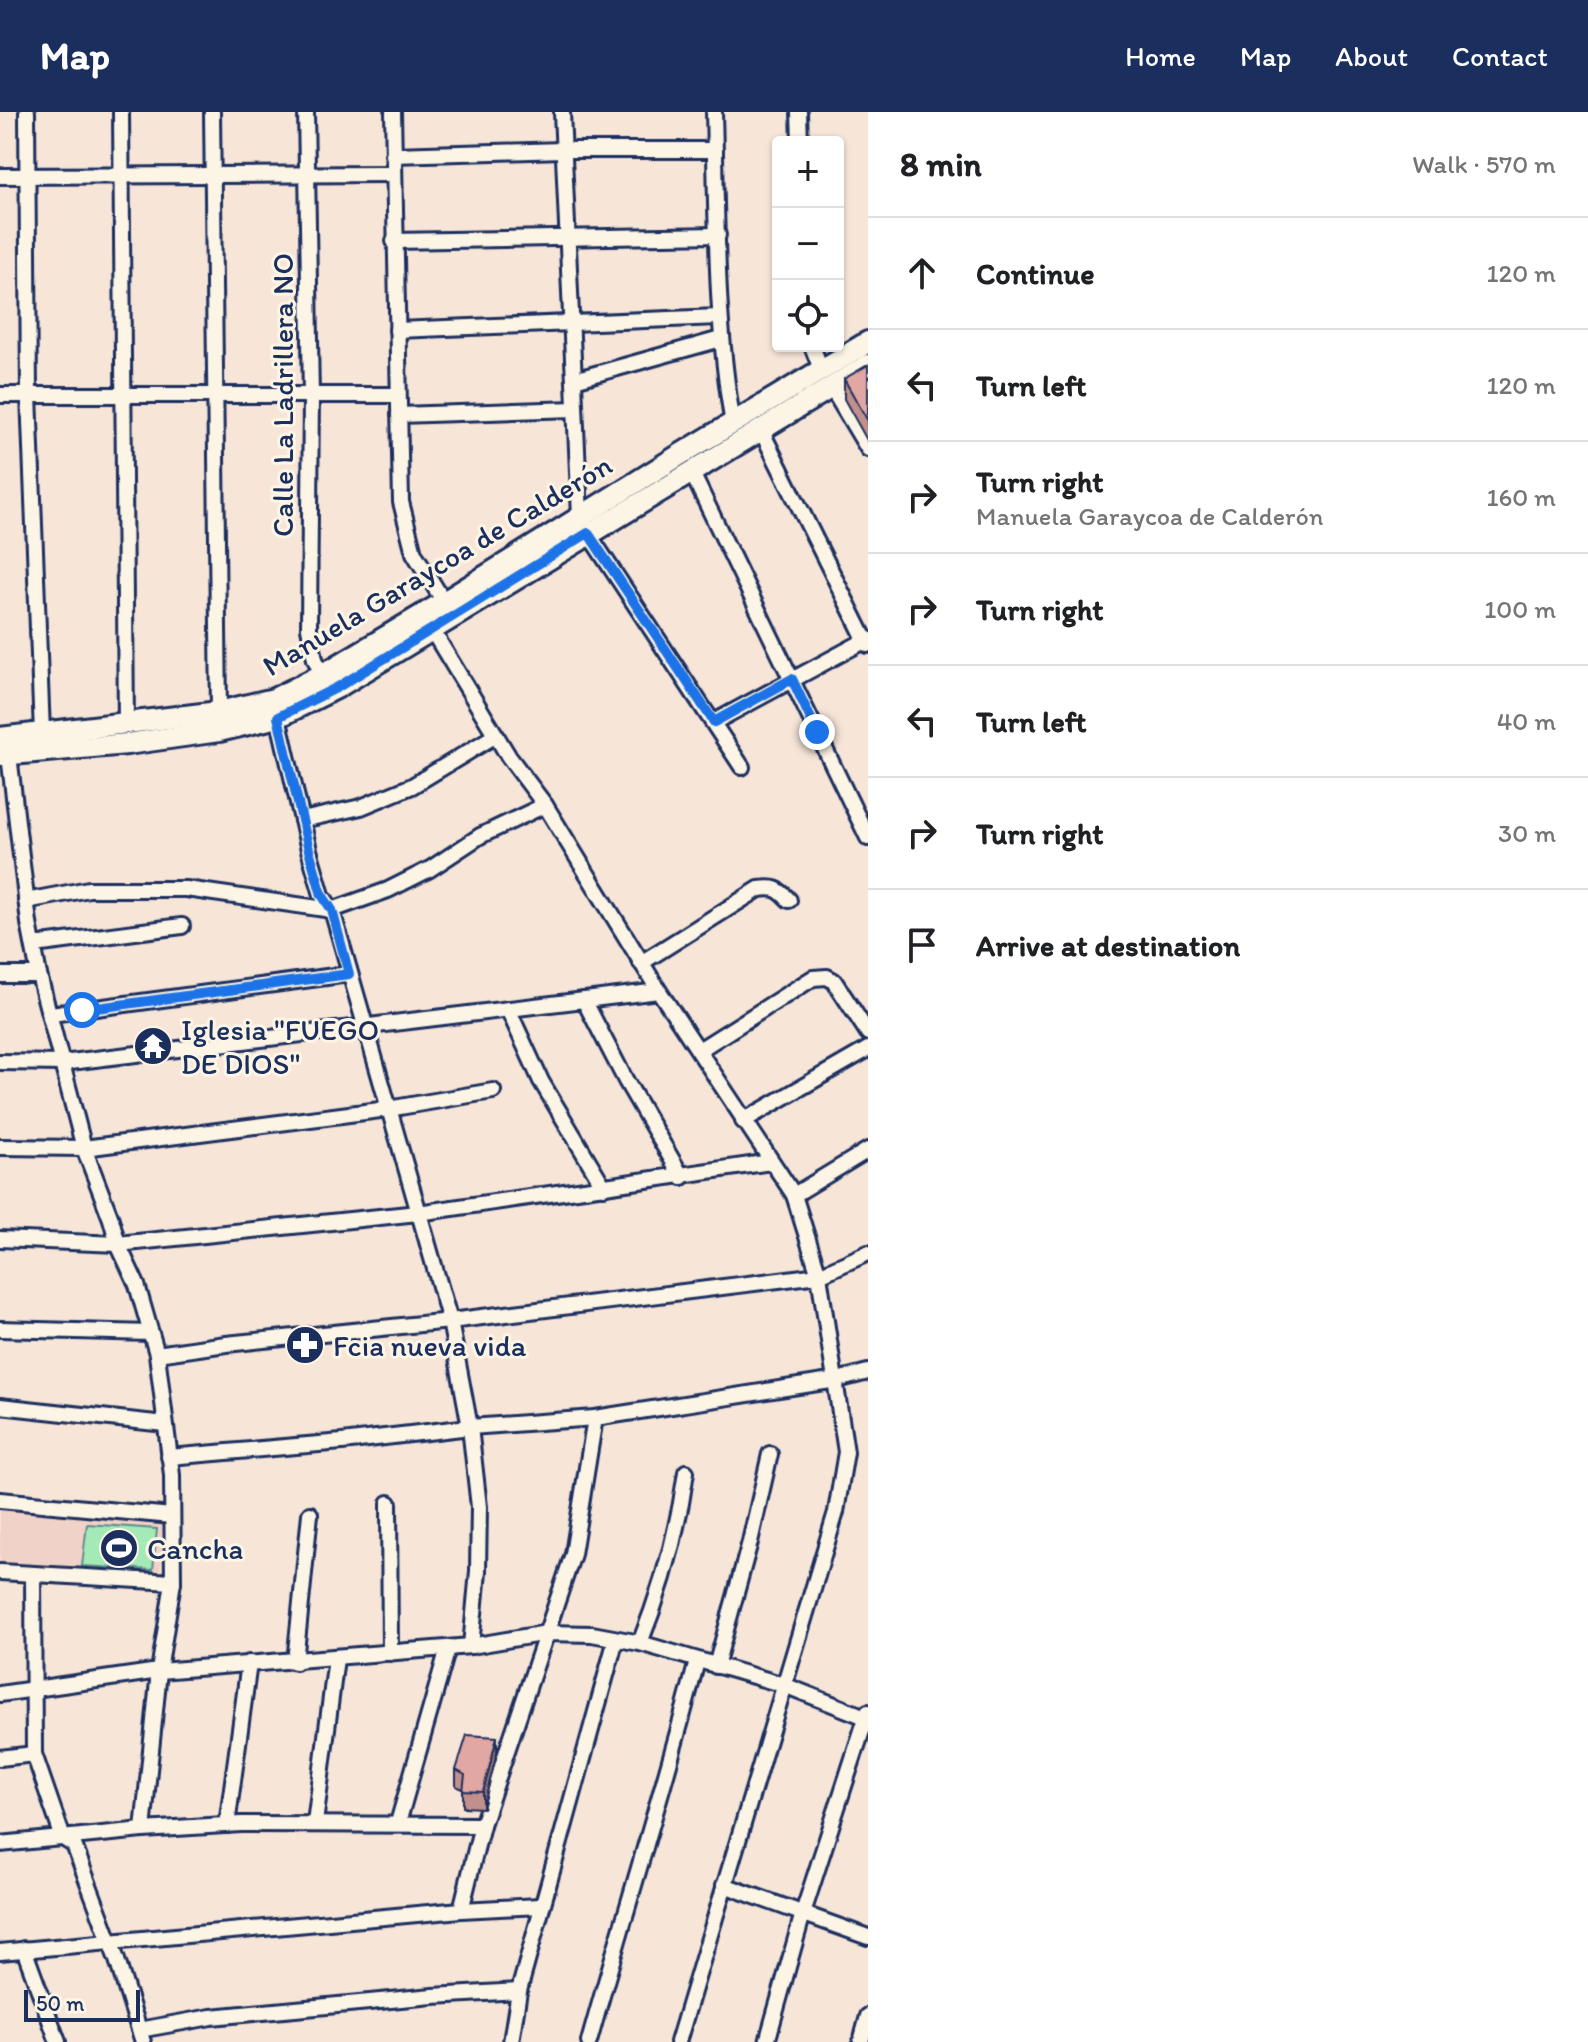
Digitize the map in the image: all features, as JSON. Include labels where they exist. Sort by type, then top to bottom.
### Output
[{"type":"street","points":[[27,112],[29,395],[42,733]]},
{"type":"street","points":[[121,112],[126,725]]},
{"type":"street","points":[[212,112],[219,712]]},
{"type":"street","name":"Calle La Ladrillera NO","points":[[306,112],[311,396],[309,628],[315,659],[322,675]]},
{"type":"street","points":[[393,112],[401,502],[414,553],[444,602]]},
{"type":"street","points":[[562,112],[570,321],[584,525],[742,767]]},
{"type":"street","points":[[714,112],[719,317],[733,424]]},
{"type":"street","points":[[799,112],[800,136]]},
{"type":"street","points":[[393,155],[715,150]]},
{"type":"street","points":[[0,176],[393,174]]},
{"type":"street","points":[[394,241],[718,235]]},
{"type":"street","points":[[397,330],[719,317]]},
{"type":"street","points":[[574,380],[721,339]]},
{"type":"street","name":"Manuela Garaycoa de Calderón","points":[[3,749],[42,733],[219,712],[274,699],[322,675],[444,602],[584,525],[691,471],[761,430],[868,342]]},
{"type":"street","points":[[815,352],[826,378],[868,449]]},
{"type":"street","name":"Manuela Garaycoa de Calderón","points":[[3,749],[127,744],[219,731],[278,717],[338,687],[432,630],[733,424],[826,378],[868,365]]},
{"type":"street","points":[[0,395],[398,395]]},
{"type":"street","points":[[399,415],[575,409]]},
{"type":"street","points":[[714,722],[867,642],[761,430]]},
{"type":"street","points":[[691,471],[868,838]]},
{"type":"street","points":[[432,630],[509,757],[545,805],[641,963],[794,1195],[819,1275],[846,1452],[843,1482],[678,2042]]},
{"type":"street","points":[[278,717],[309,850],[322,895],[332,910],[450,1321],[470,1427],[479,1507],[478,1571],[471,1646]]},
{"type":"street","points":[[302,820],[361,807],[412,786],[496,735]]},
{"type":"street","points":[[3,749],[39,975],[84,1148],[118,1244],[137,1285],[157,1354],[172,1475],[173,1582],[159,1671],[143,1830]]},
{"type":"street","points":[[26,898],[89,889],[186,889],[332,910],[388,890],[430,869],[480,836],[545,805]]},
{"type":"street","points":[[641,963],[759,889],[779,889],[789,900]]},
{"type":"street","points":[[34,945],[182,926]]},
{"type":"street","points":[[51,1014],[349,974]]},
{"type":"street","points":[[0,975],[39,975]]},
{"type":"street","points":[[699,1050],[813,978],[820,977],[834,981],[868,1033]]},
{"type":"street","points":[[0,1062],[62,1063],[659,991]]},
{"type":"street","points":[[584,1000],[626,1081],[682,1177]]},
{"type":"street","points":[[508,1009],[541,1081],[604,1187]]},
{"type":"street","points":[[743,1121],[868,1049]]},
{"type":"street","points":[[0,1147],[84,1148],[388,1109],[493,1091]]},
{"type":"street","points":[[794,1195],[868,1150]]},
{"type":"street","points":[[0,1239],[118,1244],[418,1213],[771,1162]]},
{"type":"street","points":[[157,1354],[819,1275],[868,1253]]},
{"type":"street","points":[[0,1329],[151,1333]]},
{"type":"street","points":[[169,1457],[470,1427],[595,1418],[837,1380],[868,1372]]},
{"type":"street","points":[[0,1406],[165,1424]]},
{"type":"street","points":[[461,1910],[482,1825],[573,1554],[595,1418]]},
{"type":"street","points":[[716,1666],[770,1454]]},
{"type":"street","points":[[640,1643],[657,1599],[681,1508],[686,1472]]},
{"type":"street","points":[[0,1500],[172,1516]]},
{"type":"street","points":[[389,1503],[390,1653]]},
{"type":"street","points":[[295,1662],[310,1514]]},
{"type":"street","points":[[0,1572],[173,1582]]},
{"type":"street","points":[[33,1574],[34,1754],[63,1838],[74,1845],[141,2036],[211,2017],[519,1991]]},
{"type":"street","points":[[0,1694],[159,1671],[471,1646],[547,1633],[592,1634],[640,1643],[784,1685],[867,1716],[803,1913],[767,2042]]},
{"type":"street","points":[[511,2042],[519,1991],[541,1906],[616,1639]]},
{"type":"street","points":[[398,1823],[448,1648]]},
{"type":"street","points":[[315,1823],[336,1658]]},
{"type":"street","points":[[589,2042],[697,1661]]},
{"type":"street","points":[[227,1825],[249,1663]]},
{"type":"street","points":[[0,1758],[34,1754]]},
{"type":"street","points":[[0,1844],[227,1825],[482,1825]]},
{"type":"street","points":[[724,1885],[868,1937]]},
{"type":"street","points":[[0,1952],[461,1910],[541,1906]]},
{"type":"street","points":[[24,1949],[58,2042]]},
{"type":"street","points":[[861,2042],[868,2016]]},
{"type":"shaded area","points":[[0,1507],[165,1523],[160,1575],[0,1562]]},
{"type":"green space","name":"Cancha","points":[[87,1524],[157,1529],[153,1570],[82,1566]]},
{"type":"building","points":[[868,365],[868,421],[844,379]]},
{"type":"building","points":[[467,1735],[497,1737],[483,1792],[463,1791],[465,1775],[456,1770]]},
{"type":"place","name":"Iglesia \"FUEGO DE DIOS\"","points":[[153,1046]]},
{"type":"place","name":"Fcia nueva vida","points":[[305,1345]]},
{"type":"place","name":"Cancha","points":[[119,1548]]},
{"type":"route","points":[[82,1010],[349,974],[332,910],[322,895],[309,850],[278,717],[338,687],[588,533],[714,722],[792,679],[817,732]]}]
